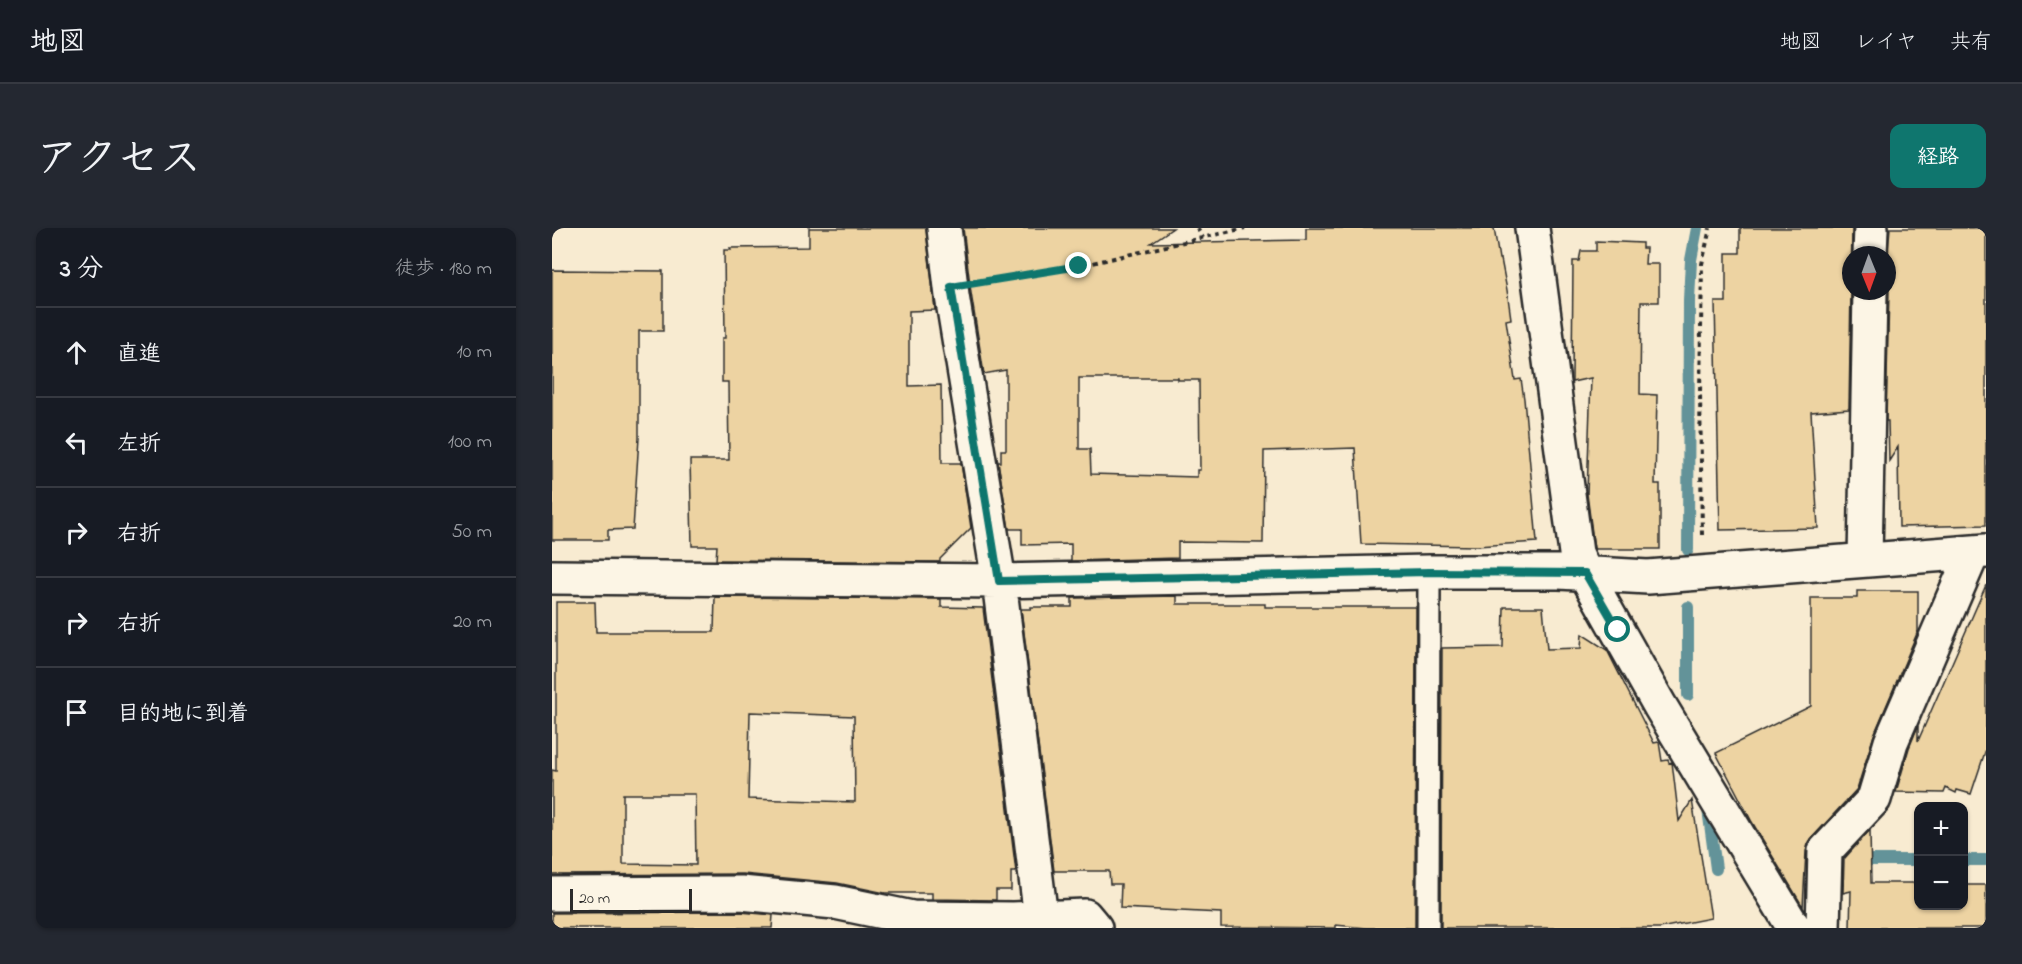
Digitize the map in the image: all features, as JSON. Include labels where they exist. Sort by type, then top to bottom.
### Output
[{"type":"street","points":[[944,228],[951,287],[999,581],[1041,918]]},
{"type":"street","points":[[1532,228],[1576,553],[1660,706],[1794,928]]},
{"type":"street","points":[[1870,246],[1871,228]]},
{"type":"street","points":[[1865,560],[1870,300]]},
{"type":"street","points":[[552,577],[999,581],[1429,572],[1585,573],[1648,577],[1980,551],[1891,742],[1874,799],[1824,851],[1823,928]]},
{"type":"street","points":[[552,894],[741,893],[835,902],[912,918],[1013,920],[1085,916],[1095,928]]},
{"type":"lane","points":[[1428,928],[1429,572]]},
{"type":"path","points":[[1197,228],[1203,238]]},
{"type":"path","points":[[951,287],[1079,266],[1245,228]]},
{"type":"path","points":[[1703,573],[1700,393],[1702,264],[1710,228]]},
{"type":"building","points":[[809,228],[926,228],[935,310],[909,311],[909,386],[941,385],[942,463],[961,463],[971,528],[940,559],[940,562],[716,560],[717,546],[692,546],[690,460],[729,460],[728,382],[722,382],[722,338],[725,338],[724,250],[809,247]]},
{"type":"building","points":[[963,228],[1173,228],[1151,243],[1306,240],[1306,228],[1494,228],[1507,290],[1511,319],[1506,320],[1515,380],[1521,379],[1524,399],[1537,542],[1477,546],[1361,544],[1355,448],[1264,451],[1263,543],[1178,542],[1178,558],[1071,561],[1071,544],[1022,545],[1022,529],[1009,529],[998,462],[1001,462],[1001,450],[1006,450],[1006,370],[984,374]],"holes":[[[1079,378],[1178,378],[1178,380],[1199,380],[1200,470],[1197,470],[1197,477],[1091,474],[1090,449],[1079,449]]]},
{"type":"building","points":[[1740,228],[1852,228],[1852,246],[1842,246],[1842,300],[1851,300],[1849,409],[1811,412],[1818,528],[1720,530],[1715,302],[1726,302],[1726,253],[1740,253]]},
{"type":"building","points":[[1890,228],[1986,228],[1986,525],[1899,527],[1898,447],[1889,461],[1888,421],[1886,421],[1889,300],[1896,300],[1896,246],[1888,246]]},
{"type":"building","points":[[1596,241],[1642,243],[1642,248],[1646,248],[1645,264],[1659,264],[1659,302],[1641,302],[1640,394],[1657,395],[1655,484],[1660,484],[1660,549],[1594,548],[1587,494],[1591,378],[1572,382],[1572,380],[1573,261],[1579,261],[1581,251],[1596,251]]},
{"type":"building","points":[[552,270],[663,271],[663,331],[639,331],[639,438],[633,529],[608,530],[608,540],[552,540]]},
{"type":"building","points":[[1986,585],[1986,749],[1971,794],[1957,790],[1956,793],[1946,788],[1944,793],[1896,792],[1918,726],[1918,741]]},
{"type":"building","points":[[1857,591],[1918,591],[1918,631],[1874,735],[1857,789],[1811,839],[1806,851],[1803,907],[1752,822],[1716,753],[1811,706],[1811,598],[1857,598]]},
{"type":"building","points":[[1177,596],[1177,604],[1265,604],[1265,607],[1416,607],[1415,928],[1367,928],[1336,925],[1336,928],[1221,927],[1221,913],[1120,908],[1121,884],[1110,884],[1109,871],[1054,871],[1021,609],[1072,607],[1072,598]]},
{"type":"building","points":[[715,597],[941,599],[941,607],[983,608],[1016,872],[1011,872],[1011,890],[996,890],[996,900],[932,899],[932,893],[885,893],[837,883],[743,874],[552,875],[552,770],[556,771],[556,602],[595,602],[596,632],[714,632]],"holes":[[[750,712],[854,716],[855,802],[748,799]],[[623,794],[695,794],[696,865],[623,864]]]},
{"type":"building","points":[[1504,607],[1543,607],[1547,649],[1581,648],[1582,634],[1607,650],[1654,743],[1659,742],[1662,761],[1672,762],[1679,821],[1692,800],[1711,918],[1660,928],[1441,928],[1442,648],[1503,647]]},
{"type":"building","points":[[1870,830],[1871,883],[1914,883],[1914,910],[1968,910],[1968,885],[1986,885],[1986,928],[1850,928],[1851,891],[1843,893],[1844,859]]},
{"type":"building","points":[[740,912],[773,915],[772,928],[552,928],[552,913]]},
{"type":"waterway","points":[[1688,550],[1689,300],[1691,260],[1697,228]]},
{"type":"waterway","points":[[1688,607],[1688,695]]},
{"type":"waterway","points":[[1708,809],[1716,869]]},
{"type":"waterway","points":[[1840,860],[1914,860]]},
{"type":"waterway","points":[[1968,860],[1986,860]]},
{"type":"route","points":[[1079,266],[951,287],[999,581],[1429,572],[1585,573],[1618,630]]}]
